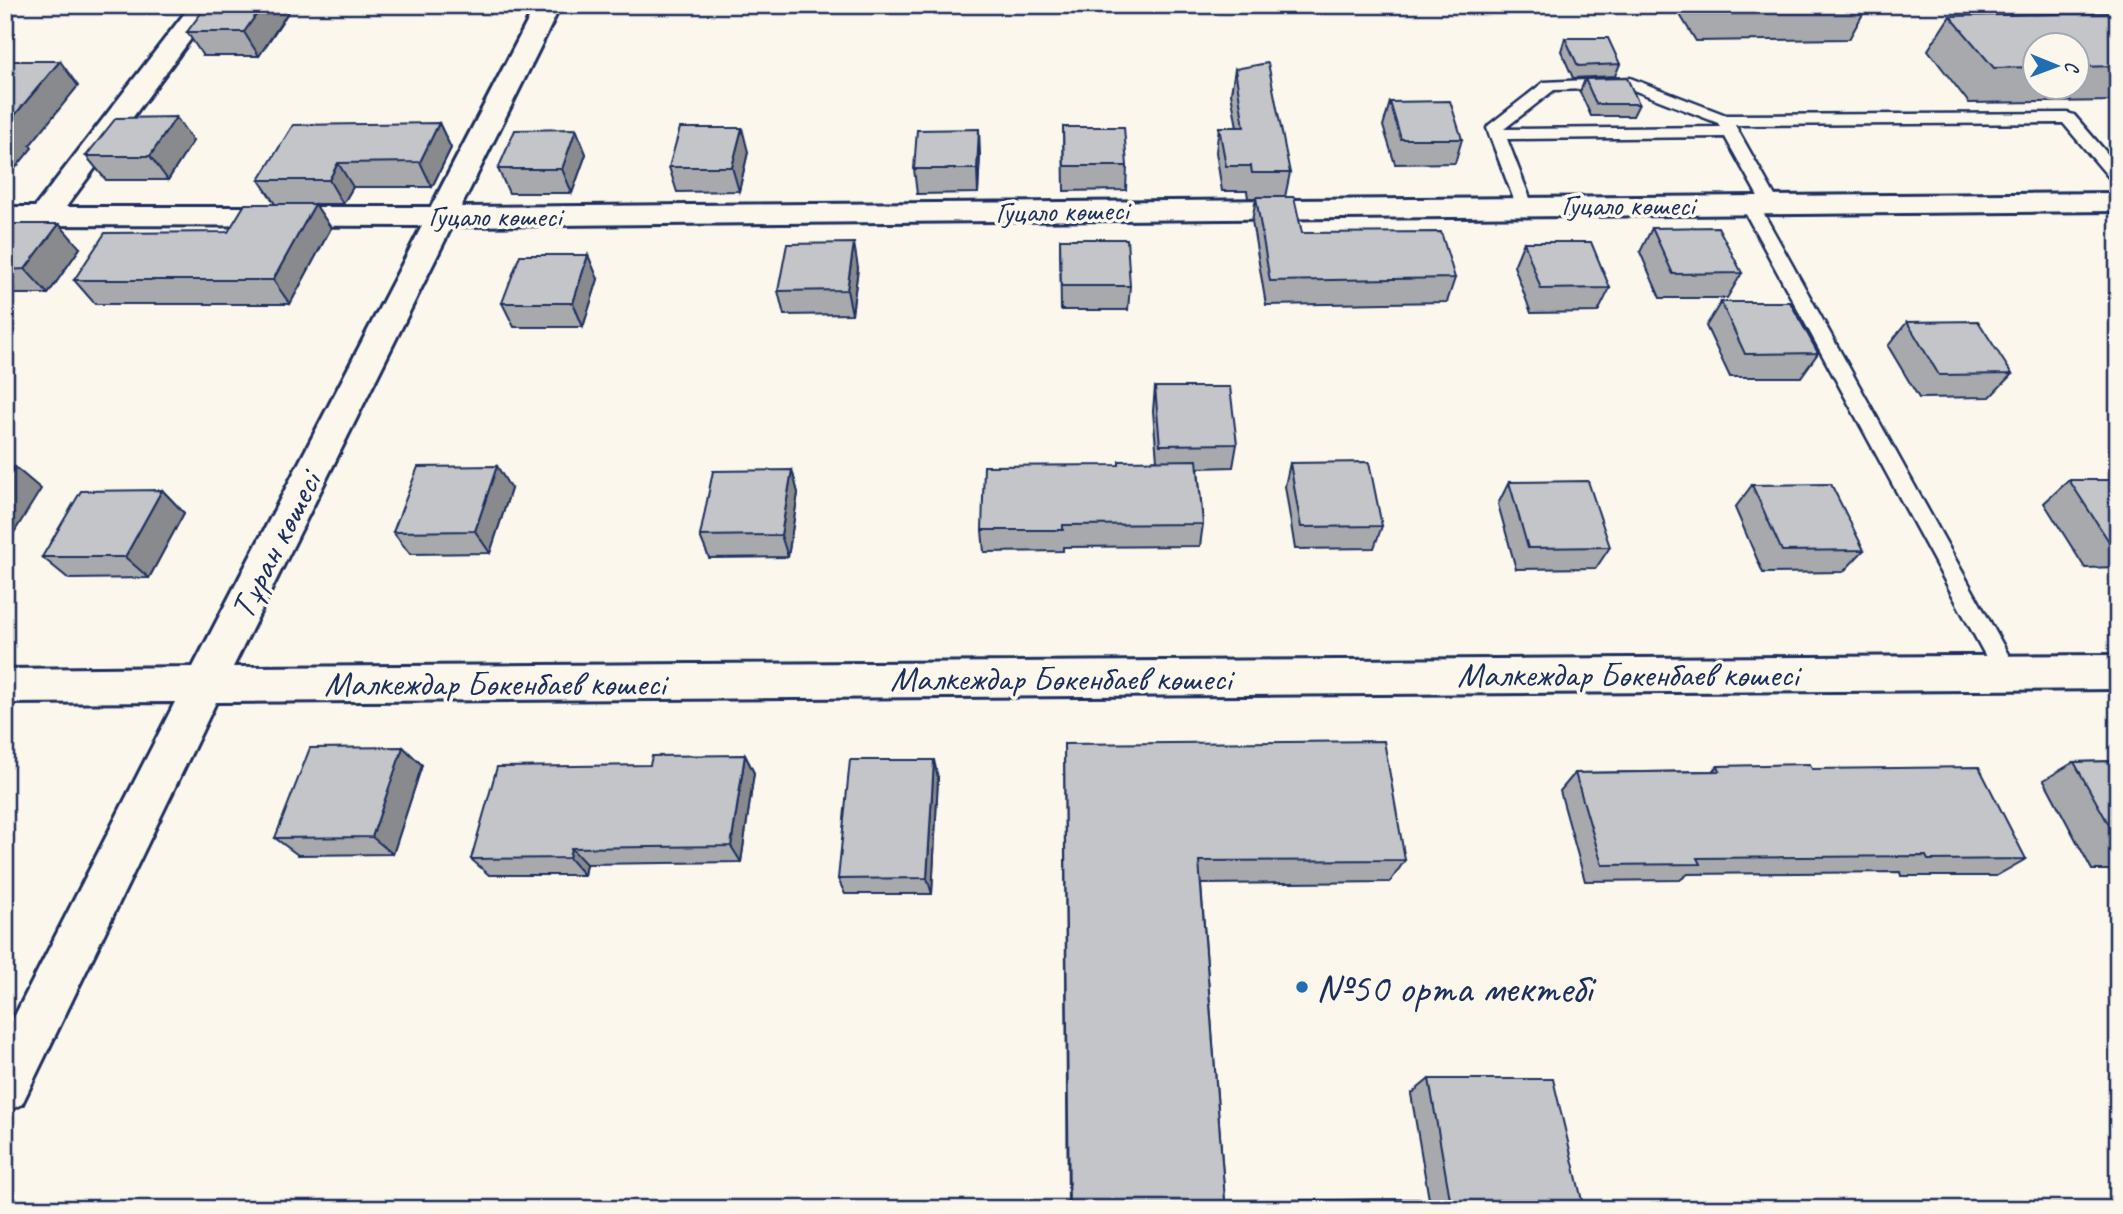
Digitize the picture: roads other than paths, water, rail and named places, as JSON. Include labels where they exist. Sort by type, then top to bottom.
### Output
[{"type":"street","points":[[43,216],[204,5]]},
{"type":"street","name":"Тұран көшесі","points":[[5,1087],[204,685],[549,5]]},
{"type":"street","name":"Гуцало көшесі","points":[[5,216],[443,217],[2118,202]]},
{"type":"street","name":"Малкеждар Бөкенбаев көшесі","points":[[5,686],[2118,672]]},
{"type":"lane","points":[[1524,206],[1495,128],[1550,85],[1630,83],[1728,126],[1760,205],[2006,672]]},
{"type":"lane","points":[[1497,134],[2068,118],[2118,177]]},
{"type":"place","name":"№50 орта мектебі","points":[[1302,987]]}]
